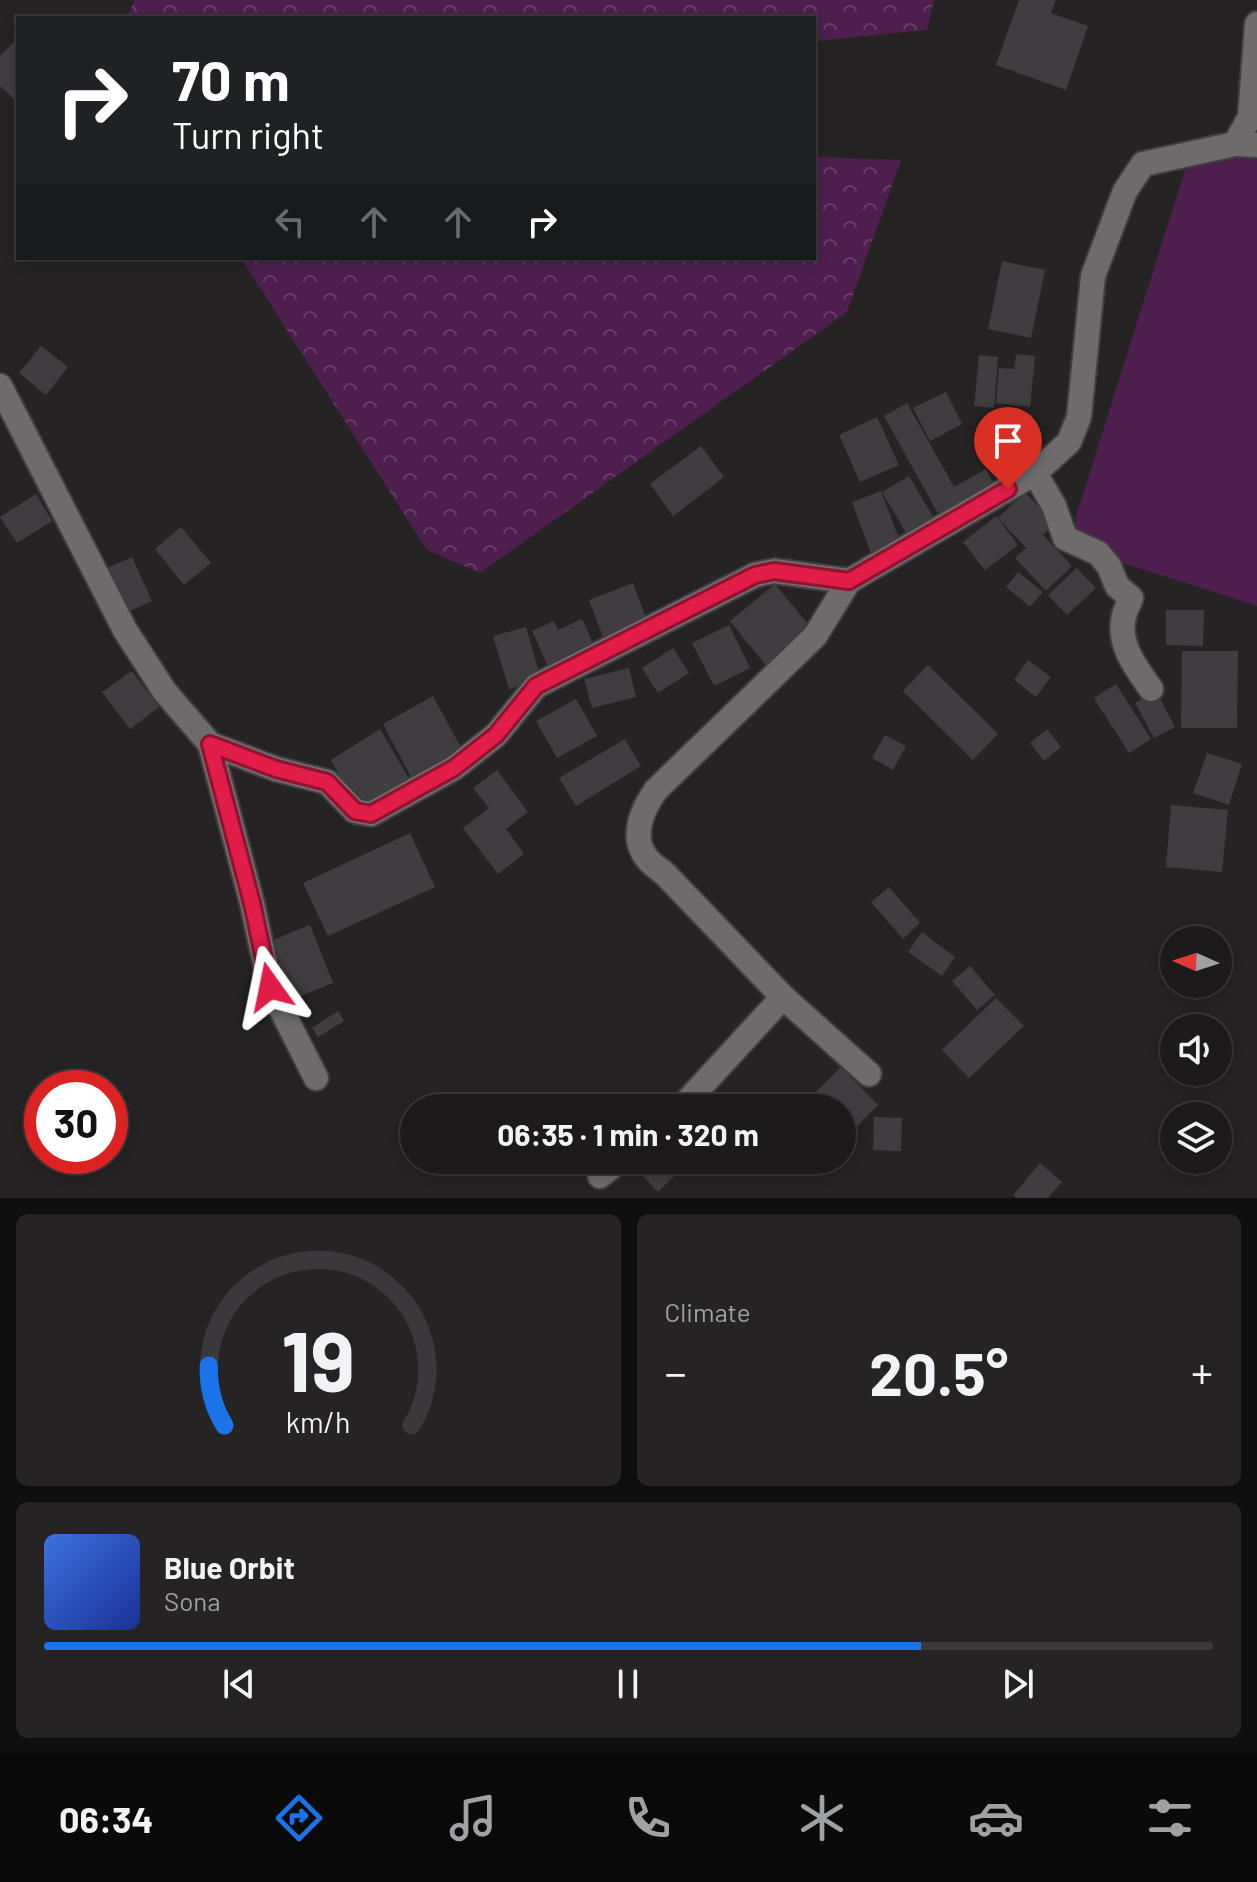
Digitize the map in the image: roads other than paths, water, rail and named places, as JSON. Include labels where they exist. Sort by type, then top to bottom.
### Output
[{"type":"street","points":[[869,1074],[783,997],[645,857],[639,838],[642,809],[656,790],[815,636],[849,581],[1035,473],[1069,442],[1079,417],[1093,276],[1125,191],[1143,164],[1246,145],[1257,24]]},
{"type":"street","points":[[0,386],[125,630],[165,692],[210,744],[252,903],[270,987],[316,1078]]},
{"type":"street","points":[[1035,473],[1054,506],[1065,538],[1098,553],[1109,566],[1117,586],[1131,598],[1123,620],[1123,637],[1132,662],[1151,689]]},
{"type":"street","points":[[210,744],[276,769],[327,782],[355,811],[371,814],[454,768],[496,735],[536,686],[755,575],[774,571],[849,581]]},
{"type":"street","points":[[694,1094],[783,997]]}]
